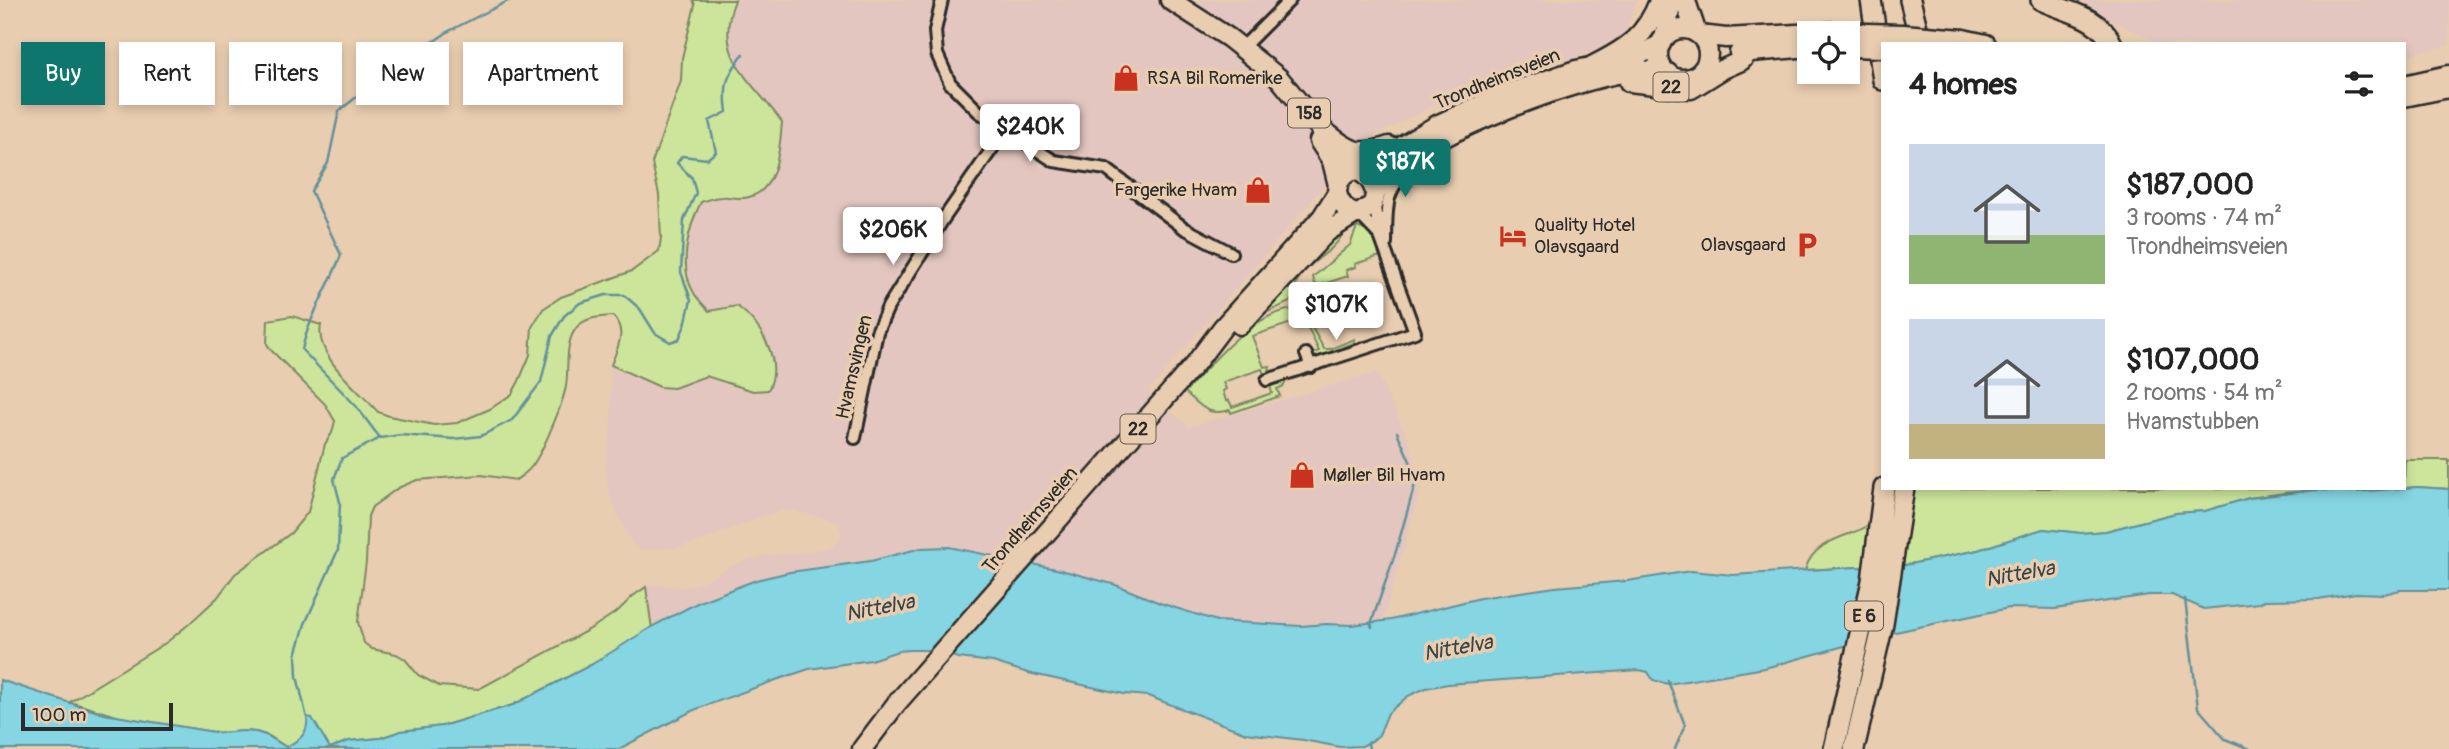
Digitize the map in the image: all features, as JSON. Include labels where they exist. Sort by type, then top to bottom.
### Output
[{"type":"highway","points":[[1593,66],[1635,41],[1648,25],[1660,0]]},
{"type":"highway","points":[[1663,40],[1671,0]]},
{"type":"highway","points":[[1685,0],[1698,34]]},
{"type":"highway","points":[[1871,0],[1881,66]]},
{"type":"highway","points":[[1884,0],[1888,42]]},
{"type":"highway","points":[[1909,0],[1910,42]]},
{"type":"highway","points":[[1909,0],[1920,42]]},
{"type":"highway","points":[[2041,0],[2094,22],[2104,30],[2111,42]]},
{"type":"highway","name":"E 6","points":[[1836,741],[1872,581],[1884,493]]},
{"type":"highway","name":"E 6","points":[[1857,740],[1883,624],[1904,495]]},
{"type":"main road","name":"158","points":[[1170,0],[1242,48],[1279,78],[1355,170]]},
{"type":"main road","name":"22","points":[[1797,34],[1726,38],[1680,29],[1663,40],[1660,63],[1668,73],[1687,78],[1724,57],[1749,51],[1797,48]]},
{"type":"main road","name":"22","points":[[1860,33],[1903,34],[1977,42]]},
{"type":"main road","name":"22","points":[[1698,34],[1708,50],[1704,67]]},
{"type":"main road","name":"Trondheimsveien","points":[[1375,198],[1390,172],[1454,116],[1500,96],[1593,66],[1631,59],[1663,40]]},
{"type":"main road","points":[[1860,47],[1881,48]]},
{"type":"main road","name":"22","points":[[1581,84],[1600,87],[1632,82],[1691,89],[1741,61],[1749,51]]},
{"type":"main road","name":"158","points":[[1258,61],[1329,155],[1337,189]]},
{"type":"main road","name":"Trondheimsveien","points":[[1355,170],[1420,143],[1581,84],[1636,71],[1668,73]]},
{"type":"main road","points":[[2406,85],[2449,75]]},
{"type":"main road","points":[[2406,97],[2449,88]]},
{"type":"main road","name":"22","points":[[1322,129],[1349,148],[1363,153],[1420,143]]},
{"type":"main road","name":"22","points":[[1337,189],[1346,174],[1355,170]]},
{"type":"main road","points":[[1355,170],[1369,179],[1375,198]]},
{"type":"main road","name":"Trondheimsveien","points":[[862,749],[896,704],[1322,217],[1337,189]]},
{"type":"main road","points":[[1337,189],[1345,208],[1357,214]]},
{"type":"main road","name":"22","points":[[1357,214],[1366,211],[1375,198]]},
{"type":"main road","name":"Trondheimsveien","points":[[1195,364],[1258,307],[1327,232],[1357,214]]},
{"type":"main road","name":"Trondheimsveien","points":[[849,749],[896,704]]},
{"type":"street","points":[[942,0],[936,21],[937,54],[945,75],[956,91],[979,112],[1054,161],[1106,169],[1184,228],[1230,253]]},
{"type":"street","points":[[1242,48],[1290,0]]},
{"type":"street","name":"Hvamsvingen","points":[[855,438],[877,332],[888,307],[942,221],[1005,130]]},
{"type":"street","points":[[1386,249],[1385,209],[1388,197],[1420,143]]},
{"type":"street","points":[[1267,380],[1415,332],[1380,236],[1375,198]]},
{"type":"street","points":[[1357,214],[1380,236]]},
{"type":"street","points":[[1306,354],[1311,367]]},
{"type":"street","points":[[1275,364],[1280,376]]},
{"type":"shaded area","points":[[735,0],[1637,0],[1622,42],[1451,97],[1362,142],[1148,391],[1189,427],[1377,372],[1410,444],[1421,488],[1383,620],[1371,624],[1301,626],[1217,621],[1087,577],[949,547],[936,547],[756,580],[699,602],[653,626],[646,587],[650,585],[684,587],[699,583],[740,562],[830,547],[839,540],[841,532],[838,525],[829,519],[783,511],[760,517],[702,541],[678,547],[641,550],[633,544],[609,493],[605,467],[611,429],[611,365],[660,387],[674,388],[706,376],[753,390],[768,389],[771,353],[749,315],[709,311],[694,294],[688,278],[686,253],[692,221],[701,202],[718,196],[747,198],[782,122],[732,59],[727,39],[728,18]]},
{"type":"shaded area","points":[[2080,0],[2449,0],[2449,46],[2406,55],[2406,42],[2156,42],[2115,22]]},
{"type":"green space","points":[[693,0],[735,0],[729,20],[728,38],[732,53],[748,80],[782,122],[776,166],[766,186],[749,197],[719,197],[701,202],[689,235],[686,260],[689,283],[709,311],[737,306],[761,332],[773,367],[768,390],[753,391],[706,376],[674,388],[660,387],[611,365],[620,333],[620,327],[613,316],[585,321],[577,327],[570,340],[566,386],[557,415],[542,450],[526,472],[516,480],[481,475],[417,480],[398,488],[372,507],[368,516],[366,562],[358,622],[364,643],[372,649],[396,654],[405,659],[418,675],[439,686],[479,689],[592,628],[646,587],[652,629],[591,665],[513,705],[442,726],[349,741],[330,748],[308,727],[303,737],[286,747],[269,736],[256,732],[220,733],[120,717],[70,702],[167,642],[217,598],[235,574],[291,533],[308,512],[325,444],[335,421],[325,404],[267,344],[268,320],[292,316],[321,325],[324,349],[331,361],[378,412],[434,425],[457,423],[490,409],[512,394],[530,355],[532,327],[543,309],[561,297],[632,271],[659,251],[659,195],[652,163],[681,81],[682,58],[695,5]]},
{"type":"green space","points":[[1357,227],[1373,238],[1380,256],[1355,264],[1356,267],[1346,270],[1348,276],[1320,285],[1315,284],[1313,277],[1350,245]]},
{"type":"green space","points":[[1345,229],[1332,248],[1306,269],[1295,288],[1294,300],[1251,320],[1327,239]]},
{"type":"green space","points":[[1293,309],[1305,315],[1324,349],[1355,339],[1354,343],[1313,358],[1312,354],[1319,351],[1304,319],[1252,336],[1264,367],[1270,366],[1268,375],[1265,376],[1262,369],[1223,382],[1226,401],[1229,400],[1232,407],[1272,393],[1270,386],[1286,380],[1284,386],[1277,389],[1280,396],[1231,413],[1230,410],[1216,412],[1205,409],[1185,392],[1220,354],[1247,330],[1277,313]]},
{"type":"green space","points":[[2406,460],[2449,460],[2449,489],[2406,488]]},
{"type":"green space","points":[[1912,490],[2316,490],[2249,498],[2205,511],[2176,513],[2106,531],[2081,533],[2043,529],[1978,550],[1886,569],[1857,567],[1805,570],[1810,559],[1825,545],[1876,522]]},
{"type":"green space","points":[[2316,490],[2381,490],[2357,492]]},
{"type":"water","name":"Nittelva","points":[[2406,488],[2449,489],[2449,590],[2400,590],[2384,594],[2356,593],[2318,599],[2265,600],[2204,609],[2172,595],[2149,595],[2055,609],[2009,608],[1891,633],[1765,668],[1668,684],[1653,680],[1648,672],[1639,670],[1448,684],[1426,688],[1408,696],[1388,713],[1379,735],[1362,746],[1340,747],[1246,733],[1148,696],[1124,694],[1028,673],[993,662],[958,658],[934,650],[910,650],[871,660],[809,669],[776,680],[694,710],[619,749],[0,749],[0,680],[104,714],[220,733],[256,732],[286,747],[302,735],[307,727],[307,717],[312,718],[330,748],[349,741],[442,726],[513,705],[591,665],[653,626],[699,602],[756,580],[790,572],[871,561],[921,548],[949,547],[1061,570],[1116,585],[1160,603],[1217,621],[1301,626],[1352,625],[1391,620],[1480,598],[1691,571],[1733,575],[1857,567],[1886,569],[1978,550],[2043,529],[2081,533],[2106,531],[2176,513],[2205,511],[2249,498],[2316,490],[2357,492]]},
{"type":"waterway","points":[[380,438],[356,406],[302,350],[309,325],[341,255],[311,191],[328,163],[339,111],[379,79],[449,31],[510,0]]},
{"type":"waterway","points":[[307,718],[297,676],[296,655],[305,624],[338,550],[340,502],[334,479],[342,458],[380,438],[401,435],[454,439],[481,436],[512,420],[541,382],[552,336],[564,316],[580,303],[606,295],[624,295],[640,309],[655,333],[670,342],[679,339],[691,300],[681,272],[684,220],[696,193],[692,178],[677,163],[682,156],[707,159],[716,152],[709,121],[727,112],[728,81],[743,54]]},
{"type":"waterway","points":[[1372,627],[1417,477],[1397,432]]},
{"type":"waterway","points":[[2185,599],[2198,708],[2225,739],[2250,749]]},
{"type":"waterway","points":[[1668,681],[1685,725],[1675,749]]},
{"type":"waterway","points":[[1368,743],[1369,749]]},
{"type":"place","name":"RSA Bil Romerike","points":[[1126,78]]},
{"type":"place","name":"Fargerike Hvam","points":[[1258,190]]},
{"type":"place","name":"Quality Hotel Olavsgaard","points":[[1513,236]]},
{"type":"place","name":"Olavsgaard","points":[[1807,245]]},
{"type":"place","name":"Møller Bil Hvam","points":[[1302,475]]}]
